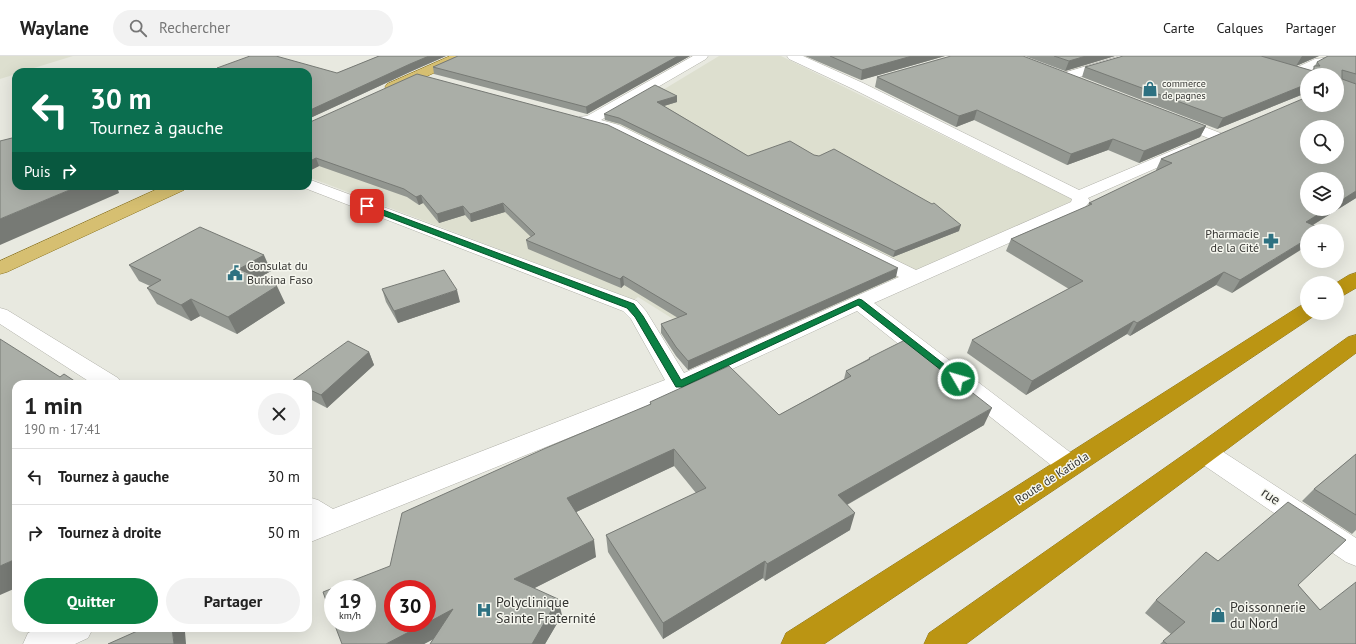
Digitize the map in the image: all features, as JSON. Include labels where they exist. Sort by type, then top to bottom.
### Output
[{"type":"highway","points":[[1344,287],[1356,279]]},
{"type":"highway","name":"Route de Katiola","points":[[797,644],[1300,316]]},
{"type":"highway","points":[[940,644],[1356,342]]},
{"type":"main road","points":[[383,91],[460,56]]},
{"type":"main road","points":[[0,268],[169,190]]},
{"type":"street","points":[[702,56],[581,119],[621,131],[915,277]]},
{"type":"street","points":[[312,515],[319,527],[679,384],[859,302],[1077,206],[1081,201],[1079,196],[858,86],[793,56]]},
{"type":"street","points":[[1065,77],[1132,56]]},
{"type":"street","points":[[1297,73],[1319,62],[1356,58]]},
{"type":"street","points":[[1051,72],[1087,86]]},
{"type":"street","points":[[418,75],[440,81]]},
{"type":"street","points":[[858,86],[874,82]]},
{"type":"street","points":[[1167,117],[1218,137]]},
{"type":"street","points":[[1079,196],[1231,131]]},
{"type":"street","points":[[312,186],[630,306],[639,316],[679,384]]},
{"type":"street","points":[[859,302],[1070,466]]},
{"type":"street","points":[[0,315],[104,380]]},
{"type":"street","name":"rue","points":[[1205,453],[1356,553]]},
{"type":"street","points":[[39,644],[68,632]]},
{"type":"shaded area","points":[[0,56],[73,56],[34,68],[12,68],[12,75],[0,79]]},
{"type":"shaded area","points":[[719,56],[781,56],[1074,200],[721,361],[713,353],[721,349],[638,297],[634,300],[312,179],[312,147],[595,131]]},
{"type":"building","points":[[250,56],[276,56],[337,73],[379,56],[429,56],[312,109],[312,68],[217,68]]},
{"type":"building","points":[[458,56],[678,56],[586,107],[433,67]]},
{"type":"building","points":[[830,56],[912,56],[862,70]]},
{"type":"building","points":[[951,56],[1023,56],[1206,126],[1144,151],[1113,139],[1071,154],[977,110],[959,116],[877,77]]},
{"type":"building","points":[[1054,56],[1086,56],[1069,61]]},
{"type":"building","points":[[1123,56],[1261,56],[1303,68],[1300,68],[1300,87],[1223,118],[1085,67]]},
{"type":"building","points":[[1328,56],[1356,56],[1356,74],[1344,71],[1344,68],[1314,68],[1314,66],[1320,66],[1317,62]]},
{"type":"building","points":[[417,74],[608,125],[898,268],[688,361],[676,347],[661,324],[687,314],[623,276],[620,279],[526,240],[535,234],[503,203],[470,214],[463,206],[437,214],[421,195],[416,197],[404,189],[316,158],[312,160],[312,121]]},
{"type":"building","points":[[1344,80],[1356,84],[1356,191],[1344,199],[1344,172],[1300,172],[1300,216],[1316,216],[1306,222],[1311,224],[1300,224],[1300,243],[1240,280],[1224,272],[1137,323],[1134,321],[1032,381],[972,340],[1083,281],[1011,239],[1092,204],[1089,203],[1172,163],[1161,159],[1300,100],[1300,112],[1344,112]]},
{"type":"building","points":[[655,85],[677,96],[657,102],[748,156],[790,141],[814,155],[819,156],[834,149],[932,204],[934,203],[961,225],[895,251],[619,118],[604,114]]},
{"type":"building","points":[[12,138],[12,190],[69,190],[0,219],[0,141]]},
{"type":"building","points":[[200,227],[264,255],[239,269],[277,286],[228,317],[191,299],[181,305],[147,288],[161,280],[129,265]]},
{"type":"building","points":[[444,270],[457,290],[394,311],[382,289]]},
{"type":"building","points":[[0,339],[60,377],[64,374],[73,380],[12,380],[12,561],[0,566]]},
{"type":"building","points":[[905,340],[992,408],[838,495],[855,513],[767,564],[765,561],[663,623],[606,535],[706,488],[674,449],[567,498],[594,540],[514,579],[558,599],[532,644],[430,644],[453,609],[436,618],[436,580],[384,580],[384,632],[409,632],[386,644],[342,644],[337,632],[376,632],[376,580],[354,580],[390,566],[402,513],[546,448],[651,404],[650,402],[729,366],[779,415],[851,376],[846,371],[870,359],[869,358]]},
{"type":"building","points":[[348,341],[369,352],[321,395],[312,391],[312,380],[293,380]]},
{"type":"building","points":[[1356,454],[1356,515],[1314,489]]},
{"type":"building","points":[[1288,502],[1346,540],[1298,585],[1320,610],[1356,582],[1356,644],[1167,644],[1163,641],[1185,622],[1156,600],[1206,552],[1218,561]]},
{"type":"building","points":[[135,632],[172,632],[174,644],[108,644]]},
{"type":"place","name":"commerce de pagnes","points":[[1150,89]]},
{"type":"place","name":"Pharmacie de la Cité","points":[[1271,241]]},
{"type":"place","name":"Consulat du Burkina Faso","points":[[235,273]]},
{"type":"place","name":"Polyclinique Sainte Fraternité","points":[[484,610]]},
{"type":"place","name":"Poissonnerie du Nord","points":[[1218,615]]},
{"type":"route","points":[[367,206],[630,306],[639,316],[679,384],[859,302],[958,379]]}]
